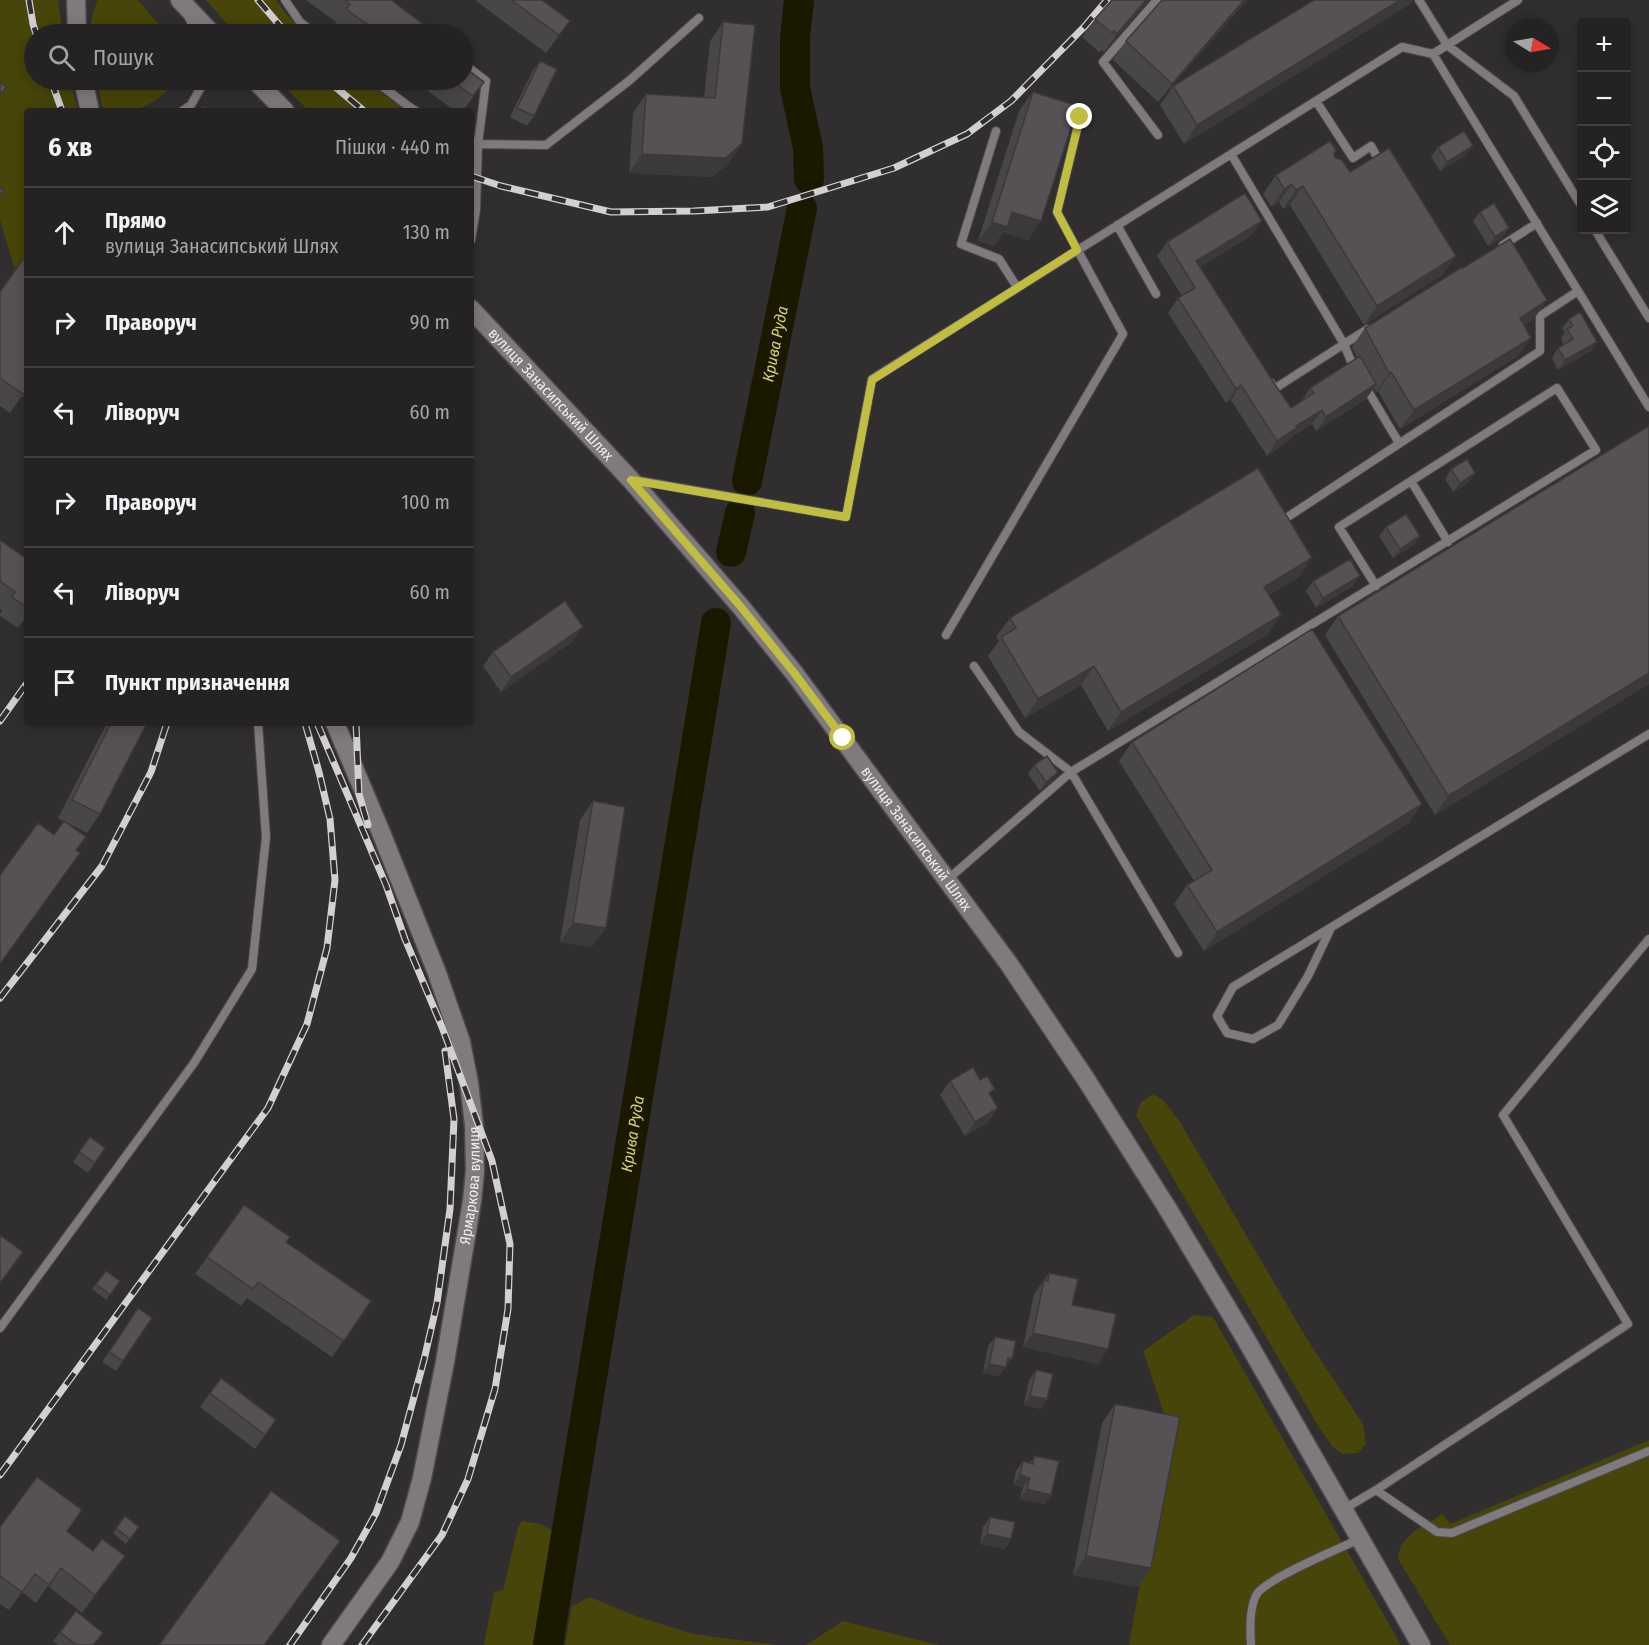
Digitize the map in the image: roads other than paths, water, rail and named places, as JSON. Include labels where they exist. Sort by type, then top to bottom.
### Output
[{"type":"main road","points":[[76,0],[77,24]]},
{"type":"main road","points":[[180,0],[203,24]]},
{"type":"main road","points":[[85,90],[89,108]]},
{"type":"main road","points":[[265,90],[282,108]]},
{"type":"main road","name":"вулиця Занасипський Шлях","points":[[474,312],[631,480],[741,607],[795,674],[1009,964],[1166,1206],[1244,1336],[1420,1645]]},
{"type":"main road","name":"Ярмаркова вулиця","points":[[331,1645],[390,1562],[410,1522],[422,1478],[445,1362],[475,1171],[473,1116],[461,1042],[437,973],[336,726]]},
{"type":"lane","points":[[180,0],[192,24]]},
{"type":"lane","points":[[285,0],[303,24]]},
{"type":"lane","points":[[1157,0],[1103,62],[1158,135]]},
{"type":"lane","points":[[1419,0],[1447,45],[1514,96],[1577,200]]},
{"type":"lane","points":[[631,480],[846,517],[872,380],[1402,47],[1433,54],[1518,0]]},
{"type":"lane","points":[[474,72],[486,81],[474,142],[546,145],[630,80],[699,18]]},
{"type":"lane","points":[[1433,54],[1649,407]]},
{"type":"lane","points":[[186,108],[191,105],[199,90]]},
{"type":"lane","points":[[387,90],[411,108]]},
{"type":"lane","points":[[1316,101],[1353,158]]},
{"type":"lane","points":[[946,635],[1123,334],[1057,212],[1080,117]]},
{"type":"lane","points":[[996,131],[962,244],[999,259],[1017,287]]},
{"type":"lane","points":[[1344,163],[1371,146],[1389,176]]},
{"type":"lane","points":[[1230,154],[1344,344],[1350,359],[1399,442]]},
{"type":"lane","points":[[474,189],[476,210],[474,222]]},
{"type":"lane","points":[[1505,257],[1499,247],[1537,224]]},
{"type":"lane","points":[[1117,225],[1156,294]]},
{"type":"lane","points":[[1597,234],[1649,318]]},
{"type":"lane","points":[[1540,316],[1578,291]]},
{"type":"lane","points":[[1277,524],[1540,351],[1540,316],[1534,306]]},
{"type":"lane","points":[[1268,379],[1274,389],[1373,326]]},
{"type":"lane","points":[[947,880],[1071,772],[1376,586],[1448,542],[1596,450],[1557,388],[1339,527],[1376,586]]},
{"type":"lane","points":[[1411,481],[1448,542]]},
{"type":"lane","points":[[974,666],[1019,732],[1071,772],[1178,953]]},
{"type":"lane","points":[[0,1328],[194,1063],[252,969],[266,837],[258,726]]},
{"type":"lane","points":[[1331,928],[1308,976],[1278,1024],[1253,1039],[1227,1033],[1217,1016],[1233,987],[1649,734]]},
{"type":"lane","points":[[1343,1510],[1628,1324],[1503,1115],[1649,939]]},
{"type":"lane","points":[[1376,1490],[1437,1532],[1452,1533],[1649,1451]]},
{"type":"lane","points":[[1251,1645],[1251,1613],[1257,1593],[1277,1578],[1360,1539]]},
{"type":"waterway","name":"Крива Руда","points":[[799,0],[795,38],[795,88],[808,148],[809,179]]},
{"type":"waterway","name":"Крива Руда","points":[[747,481],[802,208]]},
{"type":"waterway","points":[[731,552],[740,513]]},
{"type":"waterway","name":"Крива Руда","points":[[548,1645],[716,623]]},
{"type":"railway","points":[[29,0],[33,24]]},
{"type":"railway","points":[[258,0],[278,24]]},
{"type":"railway","points":[[474,177],[501,186],[611,212],[768,207],[894,168],[967,134],[1011,101],[1085,26],[1107,0]]},
{"type":"railway","points":[[55,90],[61,108]]},
{"type":"railway","points":[[339,90],[360,108]]},
{"type":"railway","points":[[0,721],[24,687]]},
{"type":"railway","points":[[0,998],[102,866],[151,772],[166,726]]},
{"type":"railway","points":[[0,1475],[268,1108],[307,1024],[327,948],[335,880],[330,819],[306,726]]},
{"type":"railway","points":[[318,726],[386,885],[492,1161],[510,1244],[508,1309],[495,1389],[468,1479],[442,1535],[362,1645]]},
{"type":"railway","points":[[356,726],[359,794],[368,825]]},
{"type":"railway","points":[[290,1645],[351,1558],[376,1513],[401,1445],[424,1360],[437,1303],[450,1209],[454,1119],[445,1051]]}]
